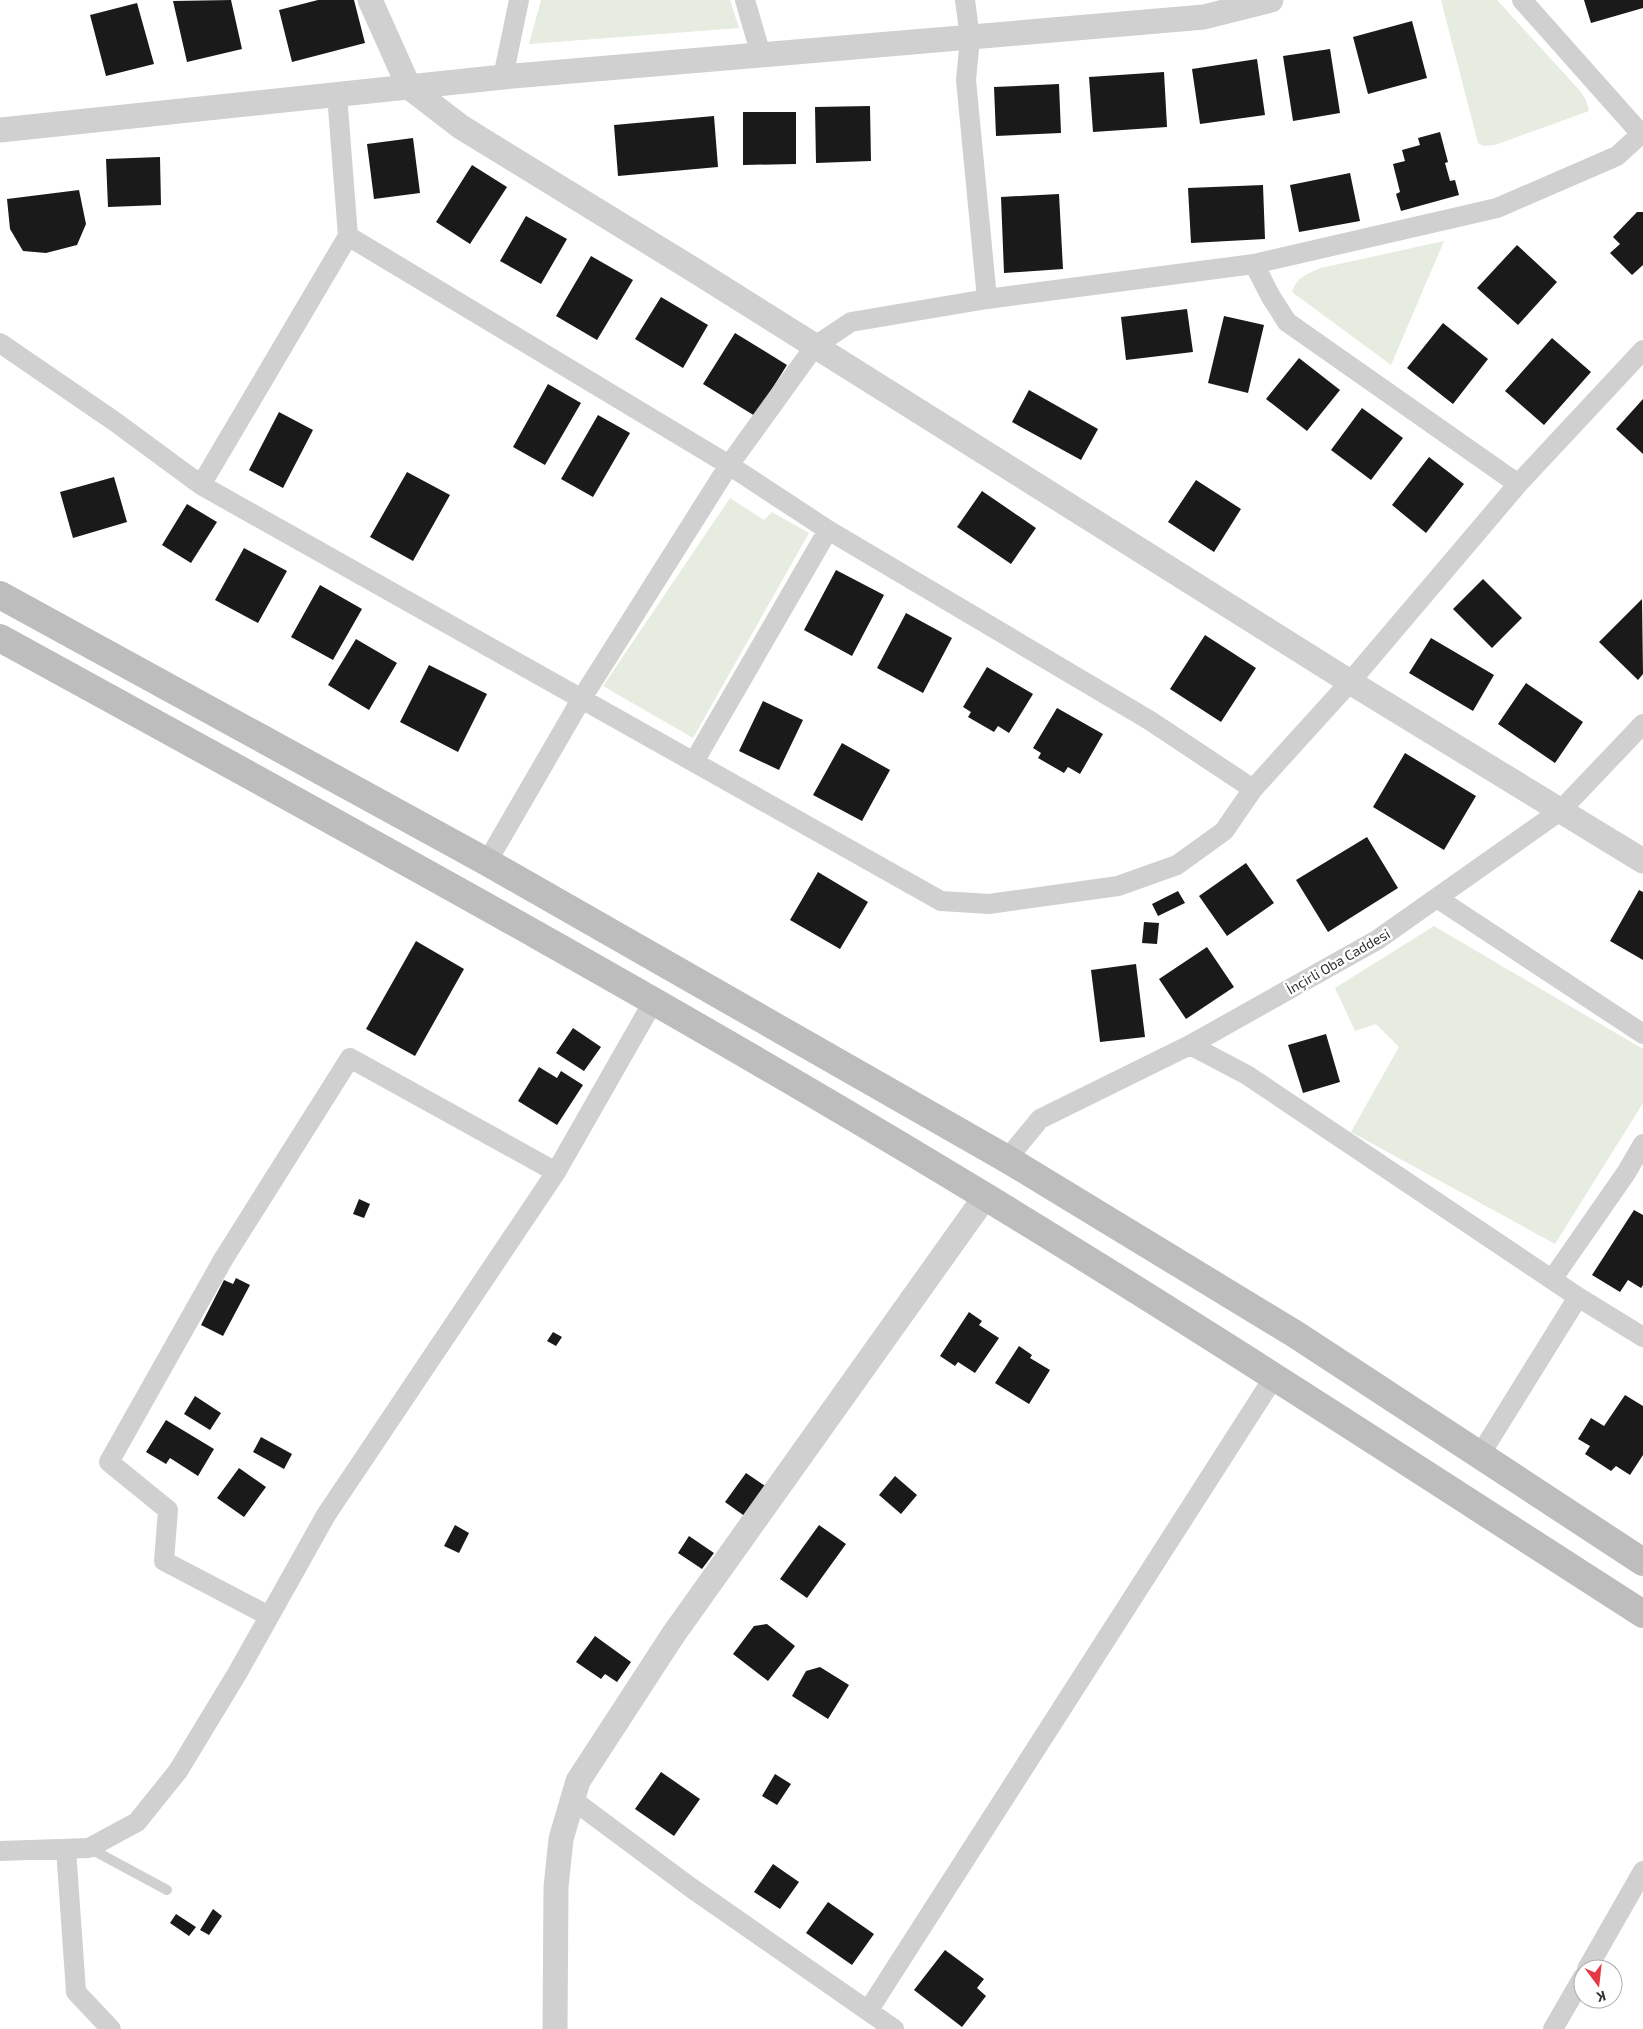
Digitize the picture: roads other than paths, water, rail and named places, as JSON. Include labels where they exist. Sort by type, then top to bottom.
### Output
[{"type":"main road","points":[[0,595],[487,862],[1007,1159],[1295,1334],[1643,1562]]},
{"type":"main road","points":[[0,638],[653,1002],[985,1196],[1643,1614]]},
{"type":"street","points":[[370,0],[409,87],[461,127],[815,346],[1350,682],[1643,861]]},
{"type":"street","points":[[503,77],[519,0]]},
{"type":"street","points":[[745,0],[761,55]]},
{"type":"street","points":[[965,0],[970,38],[966,80],[988,299]]},
{"type":"street","points":[[0,130],[503,77],[970,38],[1204,16],[1271,0]]},
{"type":"street","points":[[487,862],[582,698],[729,465],[815,346],[851,322],[988,299],[1254,264],[1497,208],[1617,156],[1642,135],[1522,0]]},
{"type":"street","points":[[201,485],[348,236],[337,95]]},
{"type":"street","points":[[348,236],[729,465],[828,530],[1149,720],[1254,789]]},
{"type":"street","points":[[1254,264],[1271,297],[1287,322],[1518,484]]},
{"type":"street","points":[[0,343],[114,421],[201,485],[695,760],[941,900],[989,904],[1118,886],[1177,865],[1224,831],[1254,789],[1350,682],[1518,484],[1643,350]]},
{"type":"street","points":[[695,760],[828,530]]},
{"type":"street","name":"İnçirli Oba Caddesi","points":[[1007,1159],[1040,1119],[1190,1045],[1377,940],[1560,811],[1643,724]]},
{"type":"street","points":[[1437,898],[1643,1034]]},
{"type":"street","points":[[4,1848],[89,1848],[137,1822],[178,1771],[326,1515],[556,1172],[653,1002]]},
{"type":"street","points":[[1190,1045],[1247,1075],[1553,1278],[1578,1297],[1643,1337]]},
{"type":"street","points":[[269,1616],[164,1561],[168,1510],[109,1462],[224,1258],[350,1058],[556,1172]]},
{"type":"street","points":[[1553,1278],[1643,1144]]},
{"type":"street","points":[[555,2029],[556,1887],[561,1839],[578,1781],[673,1635],[985,1196]]},
{"type":"street","points":[[1480,1455],[1578,1297]]},
{"type":"street","points":[[868,2011],[1274,1378]]},
{"type":"street","points":[[573,1800],[690,1887],[894,2029]]},
{"type":"street","points":[[66,1849],[76,1992],[111,2029]]},
{"type":"street","points":[[1593,1959],[1643,1871]]},
{"type":"street","points":[[1554,2029],[1573,1995]]},
{"type":"lane","points":[[89,1848],[167,1890]]}]
